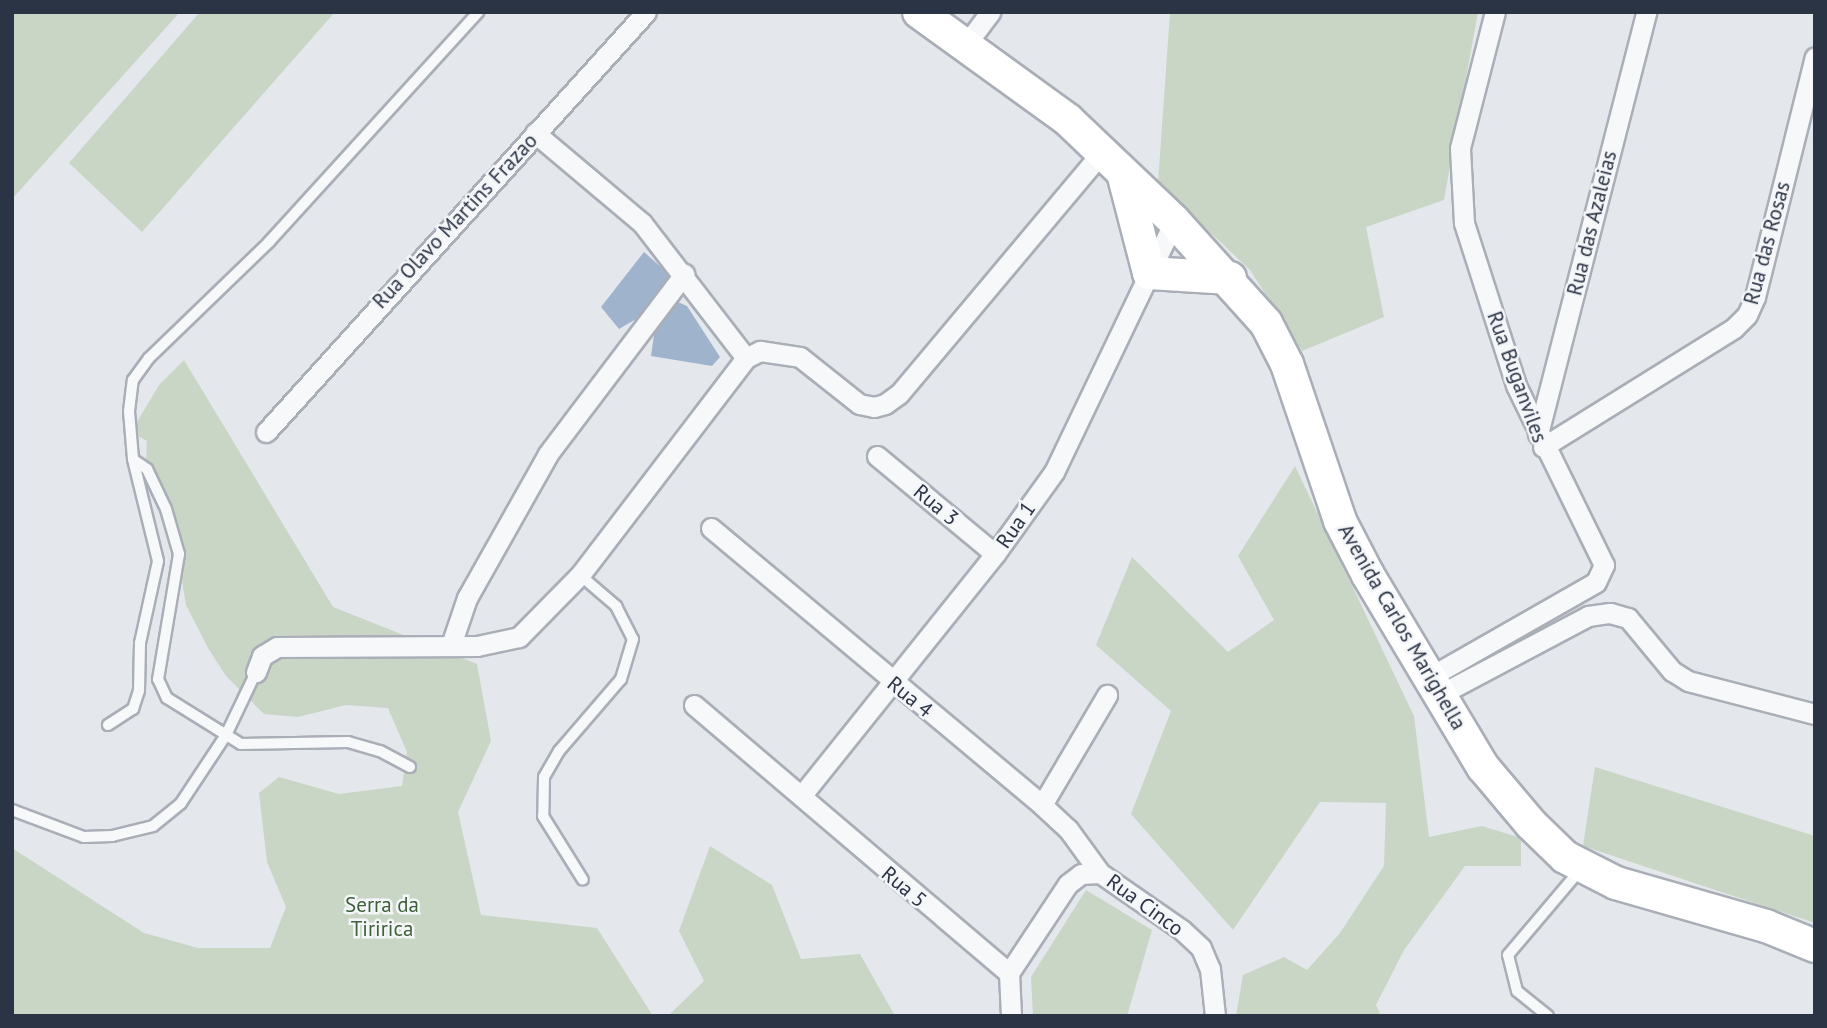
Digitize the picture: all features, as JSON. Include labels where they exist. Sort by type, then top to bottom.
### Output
[{"type":"main road","name":"Avenida Carlos Marighella","points":[[919,12],[967,43],[1068,120],[1174,220],[1230,278],[1266,323],[1287,364],[1340,522],[1483,767],[1531,824],[1583,867],[1616,883],[1766,926],[1815,946]]},
{"type":"main road","points":[[1112,162],[1149,273],[1230,278]]},
{"type":"street","name":"Rua Olavo Martins Frazao","points":[[266,432],[646,12]]},
{"type":"street","points":[[967,43],[989,12]]},
{"type":"street","name":"Rua Buganviles","points":[[1434,686],[1596,582],[1601,575],[1601,553],[1540,441],[1516,385],[1464,223],[1460,148],[1495,12]]},
{"type":"street","name":"Rua das Azaleias","points":[[1540,441],[1646,12]]},
{"type":"street","name":"Rua das Rosas","points":[[1540,441],[1734,328],[1747,315],[1755,298],[1815,57]]},
{"type":"street","points":[[535,133],[634,215],[684,274],[746,358]]},
{"type":"street","points":[[256,672],[262,656],[277,646],[451,645],[519,637],[580,575],[746,358],[760,351],[800,357],[859,404],[874,407],[885,404],[899,394],[1112,162]]},
{"type":"street","name":"Rua 1","points":[[802,794],[995,555],[1054,472],[1174,220]]},
{"type":"street","points":[[451,645],[467,598],[535,475],[684,274]]},
{"type":"street","name":"Rua 3","points":[[877,457],[995,555]]},
{"type":"street","name":"Rua 4","points":[[711,528],[891,681],[1042,804],[1068,829],[1100,873]]},
{"type":"street","points":[[1434,686],[1588,616],[1610,613],[1628,618],[1672,671],[1688,681],[1815,714]]},
{"type":"street","points":[[1042,804],[1107,695]]},
{"type":"street","name":"Rua 5","points":[[694,705],[802,794],[873,862],[1009,973]]},
{"type":"street","points":[[1011,1016],[1009,973],[1068,884],[1081,874],[1100,873]]},
{"type":"street","name":"Rua Cinco","points":[[1100,873],[1201,948],[1210,969],[1215,1016]]},
{"type":"lane","points":[[108,724],[133,709],[139,691],[140,643],[158,561],[133,460],[129,411],[134,380],[149,358],[269,242],[478,12]]},
{"type":"lane","points":[[133,460],[148,469],[166,509],[178,554],[158,678],[167,698],[241,744],[257,746],[348,742],[380,751],[410,767]]},
{"type":"lane","points":[[580,575],[616,606],[634,639],[621,679],[559,751],[544,777],[543,817],[583,880]]},
{"type":"lane","points":[[12,810],[84,837],[112,836],[153,826],[181,803],[226,735],[256,672]]},
{"type":"lane","points":[[1548,1016],[1517,990],[1508,955],[1583,867]]},
{"type":"green space","points":[[12,12],[180,12],[12,199]]},
{"type":"green space","points":[[200,12],[335,12],[142,232],[69,163]]},
{"type":"green space","points":[[1170,12],[1478,12],[1444,200],[1366,227],[1384,317],[1302,351],[1250,270],[1158,183]]},
{"type":"green space","name":"Serra da Tiririca","points":[[184,360],[333,607],[477,664],[491,741],[458,812],[481,915],[597,928],[653,1016],[12,1016],[12,848],[144,933],[198,948],[270,948],[286,907],[267,862],[259,793],[279,777],[339,794],[402,786],[407,752],[388,708],[346,705],[298,717],[264,714],[226,676],[208,648],[186,605],[176,546],[146,463],[147,441],[131,432],[159,385]]},
{"type":"green space","points":[[1295,466],[1414,716],[1429,837],[1482,826],[1521,838],[1521,866],[1465,866],[1404,950],[1376,1005],[1381,1016],[1236,1016],[1243,975],[1284,957],[1307,970],[1340,933],[1384,866],[1386,803],[1320,802],[1233,930],[1131,814],[1171,711],[1096,645],[1132,557],[1228,652],[1274,620],[1238,556]]},
{"type":"green space","points":[[1595,767],[1815,836],[1815,923],[1583,846]]},
{"type":"green space","points":[[710,846],[772,885],[801,959],[860,954],[895,1016],[668,1016],[704,981],[679,931]]},
{"type":"green space","points":[[1086,890],[1152,930],[1127,1016],[1033,1016],[1031,977]]},
{"type":"water","points":[[644,252],[671,276],[659,294],[687,306],[720,357],[712,366],[651,356],[655,328],[643,315],[619,329],[601,307]]}]
